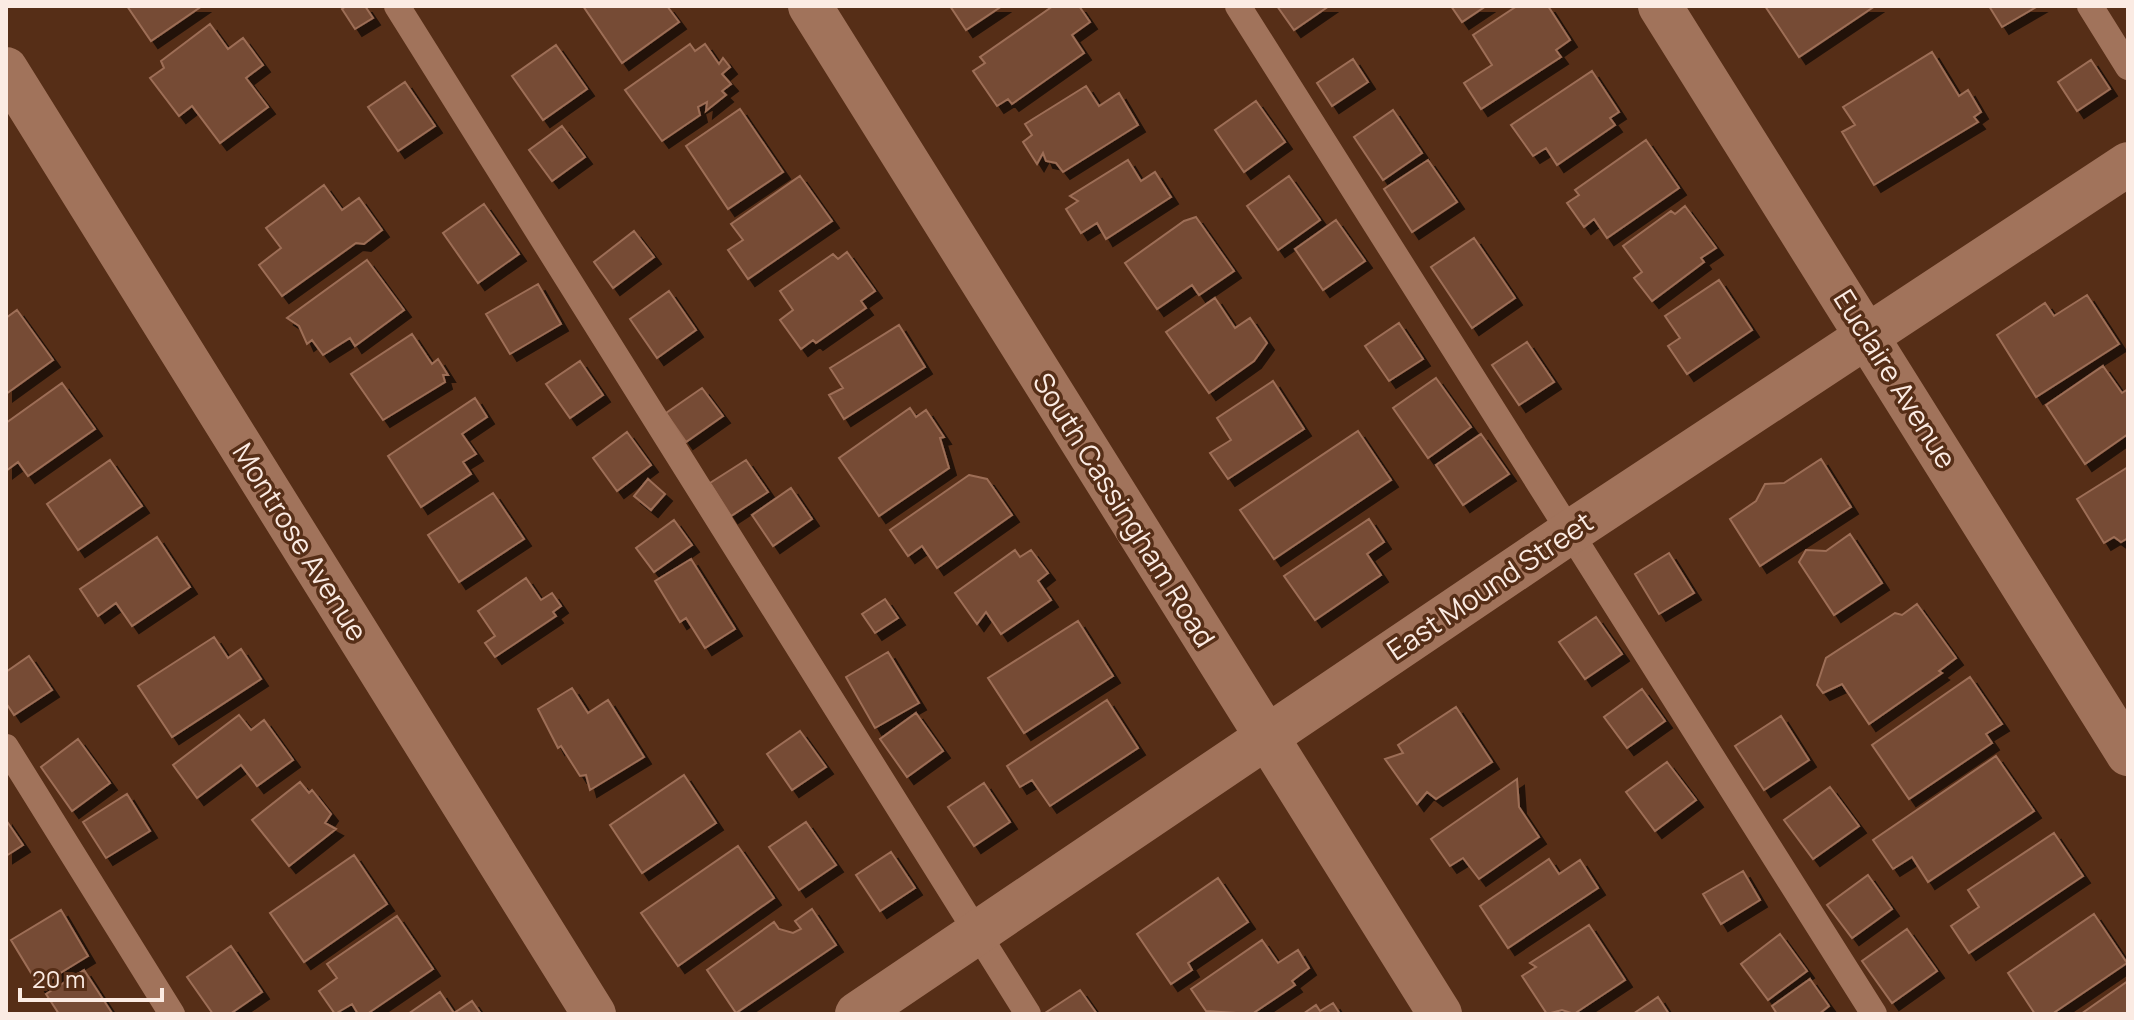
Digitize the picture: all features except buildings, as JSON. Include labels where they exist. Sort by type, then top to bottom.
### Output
[{"type":"street","name":"South Cassingham Road","points":[[810,6],[1440,1014]]},
{"type":"street","name":"Euclaire Avenue","points":[[1660,6],[1869,335],[2128,754]]},
{"type":"street","name":"Montrose Avenue","points":[[6,69],[594,1014]]},
{"type":"street","name":"East Mound Street","points":[[857,1014],[1570,532],[2128,164]]},
{"type":"lane","points":[[397,6],[1028,1014]]},
{"type":"lane","points":[[1238,6],[1874,1014]]},
{"type":"lane","points":[[2090,6],[2128,67]]},
{"type":"lane","points":[[6,747],[172,1014]]}]
